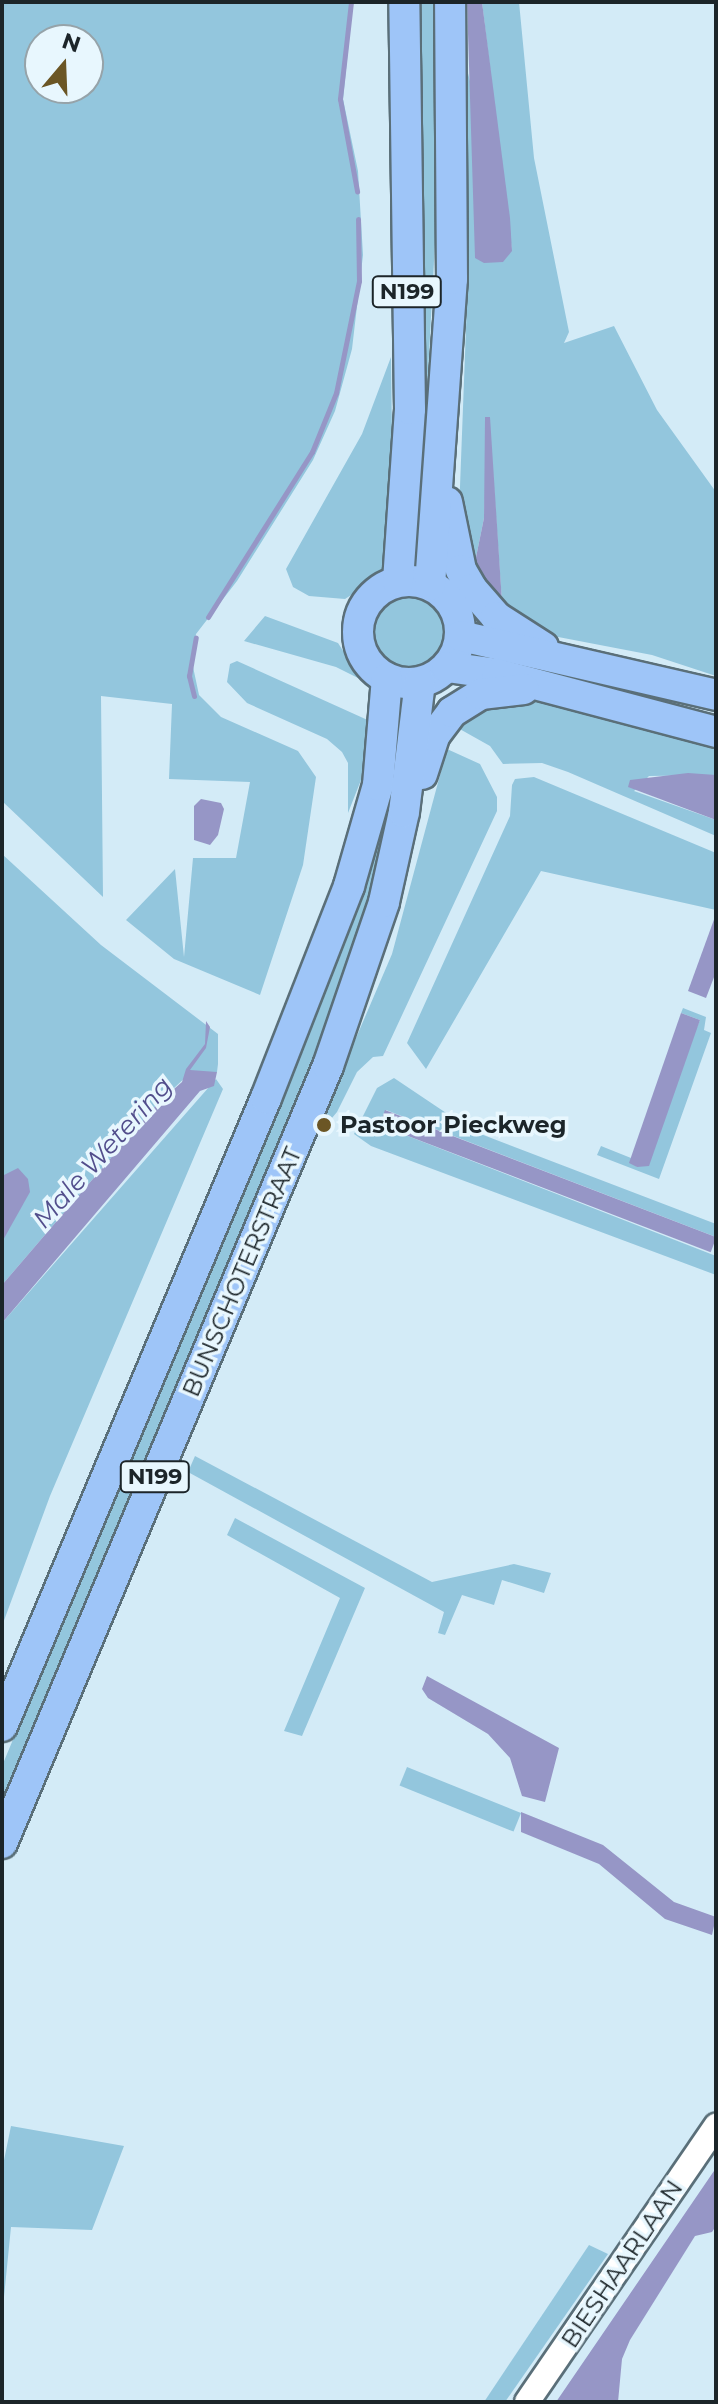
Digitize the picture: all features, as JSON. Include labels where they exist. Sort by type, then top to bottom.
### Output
[{"type":"main road","name":"N199","points":[[398,581],[410,409],[404,2]]},
{"type":"main road","name":"N199","points":[[430,585],[452,279],[450,2]]},
{"type":"main road","points":[[438,452],[456,552],[472,589],[496,617],[559,655]]},
{"type":"main road","points":[[398,581],[430,585],[453,604],[461,636],[447,667],[420,682],[387,678],[366,660],[358,624],[374,593],[398,581]]},
{"type":"main road","points":[[461,636],[559,655],[716,695]]},
{"type":"main road","points":[[447,667],[497,674],[537,688],[716,732]]},
{"type":"main road","name":"BUNSCHOTERSTRAAT","points":[[2,1726],[266,1098],[365,837],[383,758],[387,678]]},
{"type":"main road","name":"BUNSCHOTERSTRAAT","points":[[2,1843],[328,1066],[384,902],[404,812],[420,682]]},
{"type":"main road","points":[[404,812],[434,736],[452,712],[494,690],[537,688]]},
{"type":"street","name":"BIESHAARLAAN","points":[[527,2402],[716,2126]]},
{"type":"shaded area","points":[[2,2],[353,2],[343,99],[358,171],[363,255],[352,349],[335,411],[313,460],[237,581],[196,634],[192,662],[199,695],[221,717],[298,751],[316,777],[303,865],[260,995],[174,959],[126,920],[175,869],[184,957],[193,858],[236,858],[250,782],[169,779],[172,704],[101,696],[103,897],[2,801]]},
{"type":"shaded area","points":[[416,2],[435,2],[438,187],[427,391]]},
{"type":"shaded area","points":[[455,2],[467,2],[465,61],[512,251],[482,2],[519,2],[534,158],[569,332],[564,343],[614,326],[657,410],[716,492],[716,676],[652,655],[527,631],[502,602],[489,417],[484,518],[473,572],[459,513],[469,249]]},
{"type":"shaded area","points":[[467,2],[482,2],[510,218],[512,251],[503,262],[484,263],[475,258]]},
{"type":"shaded area","points":[[391,357],[393,522],[387,562],[376,579],[345,599],[309,596],[293,587],[286,569],[362,434]]},
{"type":"shaded area","points":[[485,417],[490,417],[502,602],[473,572],[484,518]]},
{"type":"shaded area","points":[[410,595],[424,598],[436,606],[444,618],[447,632],[444,646],[436,658],[424,666],[410,669],[396,666],[384,658],[376,646],[373,632],[376,618],[384,606],[396,598]]},
{"type":"shaded area","points":[[265,616],[338,643],[362,680],[336,667],[244,641]]},
{"type":"shaded area","points":[[237,661],[372,722],[361,780],[348,813],[348,763],[342,752],[327,739],[247,703],[227,682],[230,664]]},
{"type":"shaded area","points":[[510,696],[547,699],[716,740],[716,775],[649,776],[634,791],[716,820],[716,836],[542,763],[503,764],[490,746],[449,723]]},
{"type":"shaded area","points":[[447,749],[480,764],[497,797],[497,811],[383,1056],[373,1057],[357,1072],[337,1112],[311,1143],[392,954]]},
{"type":"shaded area","points":[[688,773],[716,775],[716,820],[628,787],[630,780]]},
{"type":"shaded area","points":[[534,777],[716,853],[716,910],[541,871],[426,1069],[407,1043],[510,816],[512,785],[515,779]]},
{"type":"shaded area","points":[[201,799],[221,803],[224,809],[218,835],[210,845],[194,840],[194,806]]},
{"type":"shaded area","points":[[384,842],[387,847],[340,1003],[2,1810],[2,1766],[349,933],[375,848]]},
{"type":"shaded area","points":[[2,854],[101,945],[218,1034],[218,1064],[217,1072],[189,1074],[158,1103],[2,1285]]},
{"type":"shaded area","points":[[716,914],[716,972],[706,998],[688,991]]},
{"type":"shaded area","points":[[683,1008],[706,1017],[704,1030],[711,1033],[659,1179],[597,1155],[601,1146],[631,1158],[637,1167],[700,1020],[681,1013]]},
{"type":"shaded area","points":[[681,1013],[700,1020],[649,1166],[637,1167],[629,1163]]},
{"type":"shaded area","points":[[206,1021],[210,1027],[206,1048],[190,1070],[217,1072],[214,1086],[200,1091],[2,1323],[2,1285],[158,1103],[182,1082],[186,1069],[205,1044]]},
{"type":"shaded area","points":[[394,1078],[473,1131],[716,1224],[716,1237],[386,1110],[382,1126],[716,1256],[716,1275],[371,1146],[354,1134],[377,1088]]},
{"type":"shaded area","points":[[216,1079],[223,1089],[50,1496],[2,1626],[2,1323]]},
{"type":"shaded area","points":[[385,1110],[716,1237],[711,1252],[379,1125]]},
{"type":"shaded area","points":[[18,1168],[28,1179],[30,1192],[2,1242],[2,1176]]},
{"type":"shaded area","points":[[195,1456],[432,1582],[514,1564],[551,1573],[544,1593],[502,1580],[494,1605],[462,1595],[445,1635],[438,1633],[444,1612],[188,1472]]},
{"type":"shaded area","points":[[235,1518],[365,1588],[302,1736],[284,1731],[340,1598],[227,1535]]},
{"type":"shaded area","points":[[427,1676],[559,1748],[545,1802],[522,1796],[510,1758],[488,1734],[428,1698],[422,1689]]},
{"type":"shaded area","points":[[407,1767],[521,1813],[514,1832],[400,1786]]},
{"type":"shaded area","points":[[521,1812],[603,1845],[674,1902],[716,1917],[712,1935],[665,1919],[599,1864],[521,1832]]},
{"type":"shaded area","points":[[11,2126],[124,2146],[92,2230],[11,2227],[4,2297],[2,2170]]},
{"type":"shaded area","points":[[716,2168],[716,2226],[712,2232],[695,2236],[630,2340],[622,2359],[618,2402],[556,2402]]},
{"type":"shaded area","points":[[589,2245],[608,2254],[505,2402],[484,2402]]},
{"type":"waterway","points":[[351,2],[340,99],[357,191]]},
{"type":"waterway","points":[[208,617],[312,452],[336,393],[359,281],[358,219]]},
{"type":"waterway","points":[[194,696],[189,676],[196,638]]},
{"type":"place","name":"Pastoor Pieckweg","points":[[324,1125]]},
{"type":"water label","name":"Male Wetering","points":[[103,1153]]}]
